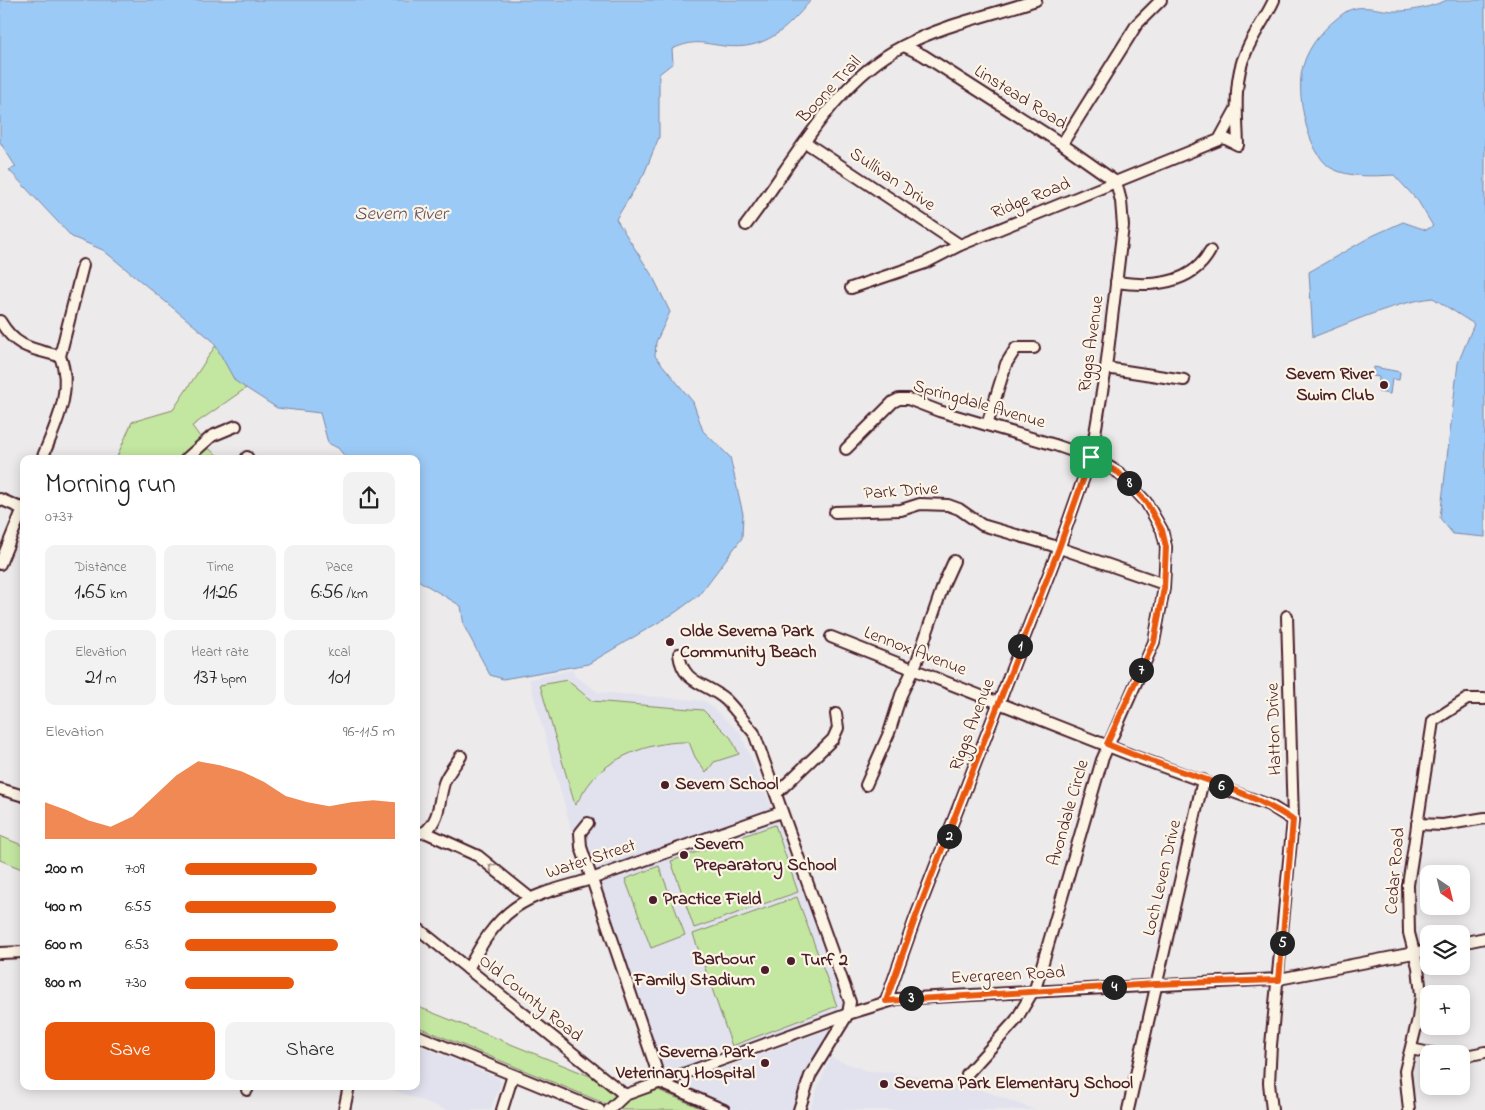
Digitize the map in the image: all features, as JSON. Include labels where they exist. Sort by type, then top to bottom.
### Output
[{"type":"street","name":"Boone Trail","points":[[746,224],[805,142],[842,96],[858,79],[883,58],[904,46],[945,28],[1036,0]]},
{"type":"street","points":[[1062,144],[1137,24],[1161,0]]},
{"type":"street","points":[[1236,109],[1222,136],[1238,145],[1236,109],[1241,66],[1245,53],[1274,0]]},
{"type":"street","name":"Linstead Road","points":[[904,46],[923,55],[1062,144],[1116,182]]},
{"type":"street","name":"Ridge Road","points":[[851,288],[924,264],[960,245],[1219,140],[1222,136]]},
{"type":"street","name":"Sullivan Drive","points":[[805,142],[960,245]]},
{"type":"street","name":"Riggs Avenue","points":[[886,1001],[915,919],[1059,548],[1091,457],[1106,368],[1123,226],[1121,202],[1116,182]]},
{"type":"street","points":[[1116,282],[1142,286],[1167,283],[1197,269],[1210,251]]},
{"type":"street","points":[[44,455],[66,397],[65,368],[60,356],[83,265]]},
{"type":"street","points":[[0,322],[19,344],[60,356]]},
{"type":"street","points":[[987,425],[1008,358],[1016,348],[1034,348]]},
{"type":"street","points":[[1106,368],[1184,380]]},
{"type":"street","name":"Springdale Avenue","points":[[846,449],[882,412],[899,399],[908,399],[1091,457]]},
{"type":"street","points":[[191,455],[212,436],[236,426]]},
{"type":"street","name":"Avondale Circle","points":[[967,1074],[996,1044],[1018,1016],[1034,991],[1107,744],[1154,642],[1164,584],[1166,547],[1158,523],[1146,502],[1124,478],[1107,465],[1091,457]]},
{"type":"street","points":[[0,500],[20,507]]},
{"type":"street","name":"Park Drive","points":[[835,512],[901,510],[920,504],[948,505],[959,509],[982,525],[1059,548],[1164,584]]},
{"type":"street","points":[[0,564],[20,515]]},
{"type":"street","points":[[866,785],[888,737],[900,695],[913,669],[954,561]]},
{"type":"street","name":"Hatton Drive","points":[[1272,1110],[1269,1083],[1293,820],[1288,616]]},
{"type":"street","name":"Lennox Avenue","points":[[831,637],[1136,756],[1269,804],[1293,820]]},
{"type":"street","points":[[678,654],[680,667],[685,674],[726,700],[754,733],[776,794],[780,812],[850,1002],[848,1014],[810,1076],[799,1110]]},
{"type":"street","name":"Cedar Road","points":[[1409,1110],[1405,1075],[1421,995],[1409,933],[1407,902],[1433,721],[1467,699],[1485,699]]},
{"type":"street","points":[[776,794],[832,738],[838,728],[836,714]]},
{"type":"street","name":"Water Street","points":[[461,756],[445,781],[440,811],[436,820],[421,833],[478,856],[530,898],[591,879],[780,812]]},
{"type":"street","name":"Loch Leven Drive","points":[[1128,1110],[1155,984],[1203,780]]},
{"type":"street","points":[[0,789],[20,795]]},
{"type":"street","points":[[1417,824],[1443,825],[1485,818]]},
{"type":"street","points":[[588,823],[580,832],[581,847],[661,1083],[724,1110]]},
{"type":"street","points":[[468,969],[493,927],[510,911],[530,898]]},
{"type":"street","name":"Old County Road","points":[[420,929],[625,1096]]},
{"type":"street","points":[[1470,941],[1485,938]]},
{"type":"street","points":[[0,953],[20,952]]},
{"type":"street","name":"Evergreen Road","points":[[609,1110],[625,1096],[886,1001],[1155,984],[1279,980],[1420,952]]},
{"type":"street","points":[[420,1037],[599,1110]]},
{"type":"street","points":[[1410,1049],[1420,1051]]},
{"type":"street","points":[[1470,1054],[1485,1052]]},
{"type":"street","points":[[502,1110],[513,1075]]},
{"type":"street","points":[[344,1110],[349,1090]]},
{"type":"shaded area","name":"Severn Preparatory School","points":[[572,670],[576,677],[598,692],[705,701],[740,732],[777,821],[844,1008],[841,1011],[834,1014],[832,1011],[826,1016],[655,1079],[585,878],[529,679]]},
{"type":"shaded area","points":[[833,1028],[798,1110],[731,1110],[676,1086]]},
{"type":"shaded area","points":[[420,1046],[498,1078],[501,1083],[490,1110],[446,1110],[394,1090],[420,1090]]},
{"type":"shaded area","name":"Severna Park Elementary School","points":[[831,1058],[868,1071],[900,1072],[951,1085],[974,1087],[1035,1110],[810,1110]]},
{"type":"green space","points":[[216,345],[249,386],[192,426],[203,442],[216,455],[118,455],[132,422],[173,410]]},
{"type":"green space","points":[[567,680],[592,701],[703,710],[731,738],[739,754],[714,762],[706,773],[695,757],[689,742],[663,744],[637,751],[624,756],[602,770],[590,782],[575,805],[540,685]]},
{"type":"green space","points":[[775,825],[798,892],[694,928],[671,861]]},
{"type":"green space","points":[[0,836],[20,844],[20,868],[0,860]]},
{"type":"green space","name":"Practice Field","points":[[659,866],[685,935],[651,948],[625,879]]},
{"type":"green space","name":"Barbour Family Stadium","points":[[797,897],[837,1006],[732,1046],[693,934]]},
{"type":"green space","points":[[420,1008],[590,1076],[622,1094],[639,1095],[658,1090],[705,1110],[621,1110],[420,1028]]},
{"type":"water","name":"Severn River","points":[[0,0],[811,0],[784,29],[774,36],[752,45],[739,47],[693,43],[672,49],[673,63],[659,74],[659,137],[644,174],[616,219],[653,277],[670,312],[656,342],[655,356],[693,402],[703,431],[730,457],[743,514],[742,538],[699,595],[676,612],[588,664],[503,679],[490,675],[464,626],[461,606],[420,581],[420,455],[344,455],[338,448],[328,443],[320,413],[277,408],[235,381],[213,341],[103,250],[72,237],[9,170],[16,167],[0,142]]},
{"type":"water","points":[[1447,0],[1485,0],[1485,537],[1453,534],[1440,518],[1458,363],[1474,324],[1433,298],[1402,304],[1357,319],[1313,337],[1309,272],[1372,236],[1403,222],[1426,230],[1433,226],[1418,201],[1394,175],[1362,176],[1338,171],[1331,168],[1315,149],[1305,121],[1301,90],[1303,66],[1309,50],[1337,18],[1350,10],[1369,8],[1408,11]]},
{"type":"water","name":"Severn River Swim Club","points":[[1374,367],[1400,372],[1399,380],[1392,379],[1390,394],[1378,392],[1379,377],[1373,376]]},
{"type":"place","name":"Severn River Swim Club","points":[[1384,385]]},
{"type":"place","name":"Olde Severna Park Community Beach","points":[[670,642]]},
{"type":"place","name":"Severn School","points":[[665,785]]},
{"type":"place","name":"Severn Preparatory School","points":[[684,855]]},
{"type":"place","name":"Practice Field","points":[[653,900]]},
{"type":"place","name":"Turf 2","points":[[791,961]]},
{"type":"place","name":"Barbour Family Stadium","points":[[765,970]]},
{"type":"place","name":"Severna Park Veterinary Hospital","points":[[765,1063]]},
{"type":"place","name":"Severna Park Elementary School","points":[[884,1084]]},
{"type":"route","points":[[1091,457],[1119,473],[1146,502],[1162,530],[1166,547],[1164,588],[1154,642],[1107,744],[1269,804],[1293,820],[1279,980],[1155,984],[886,1001],[915,919],[934,875],[1037,599],[1059,548],[1091,457]]}]
